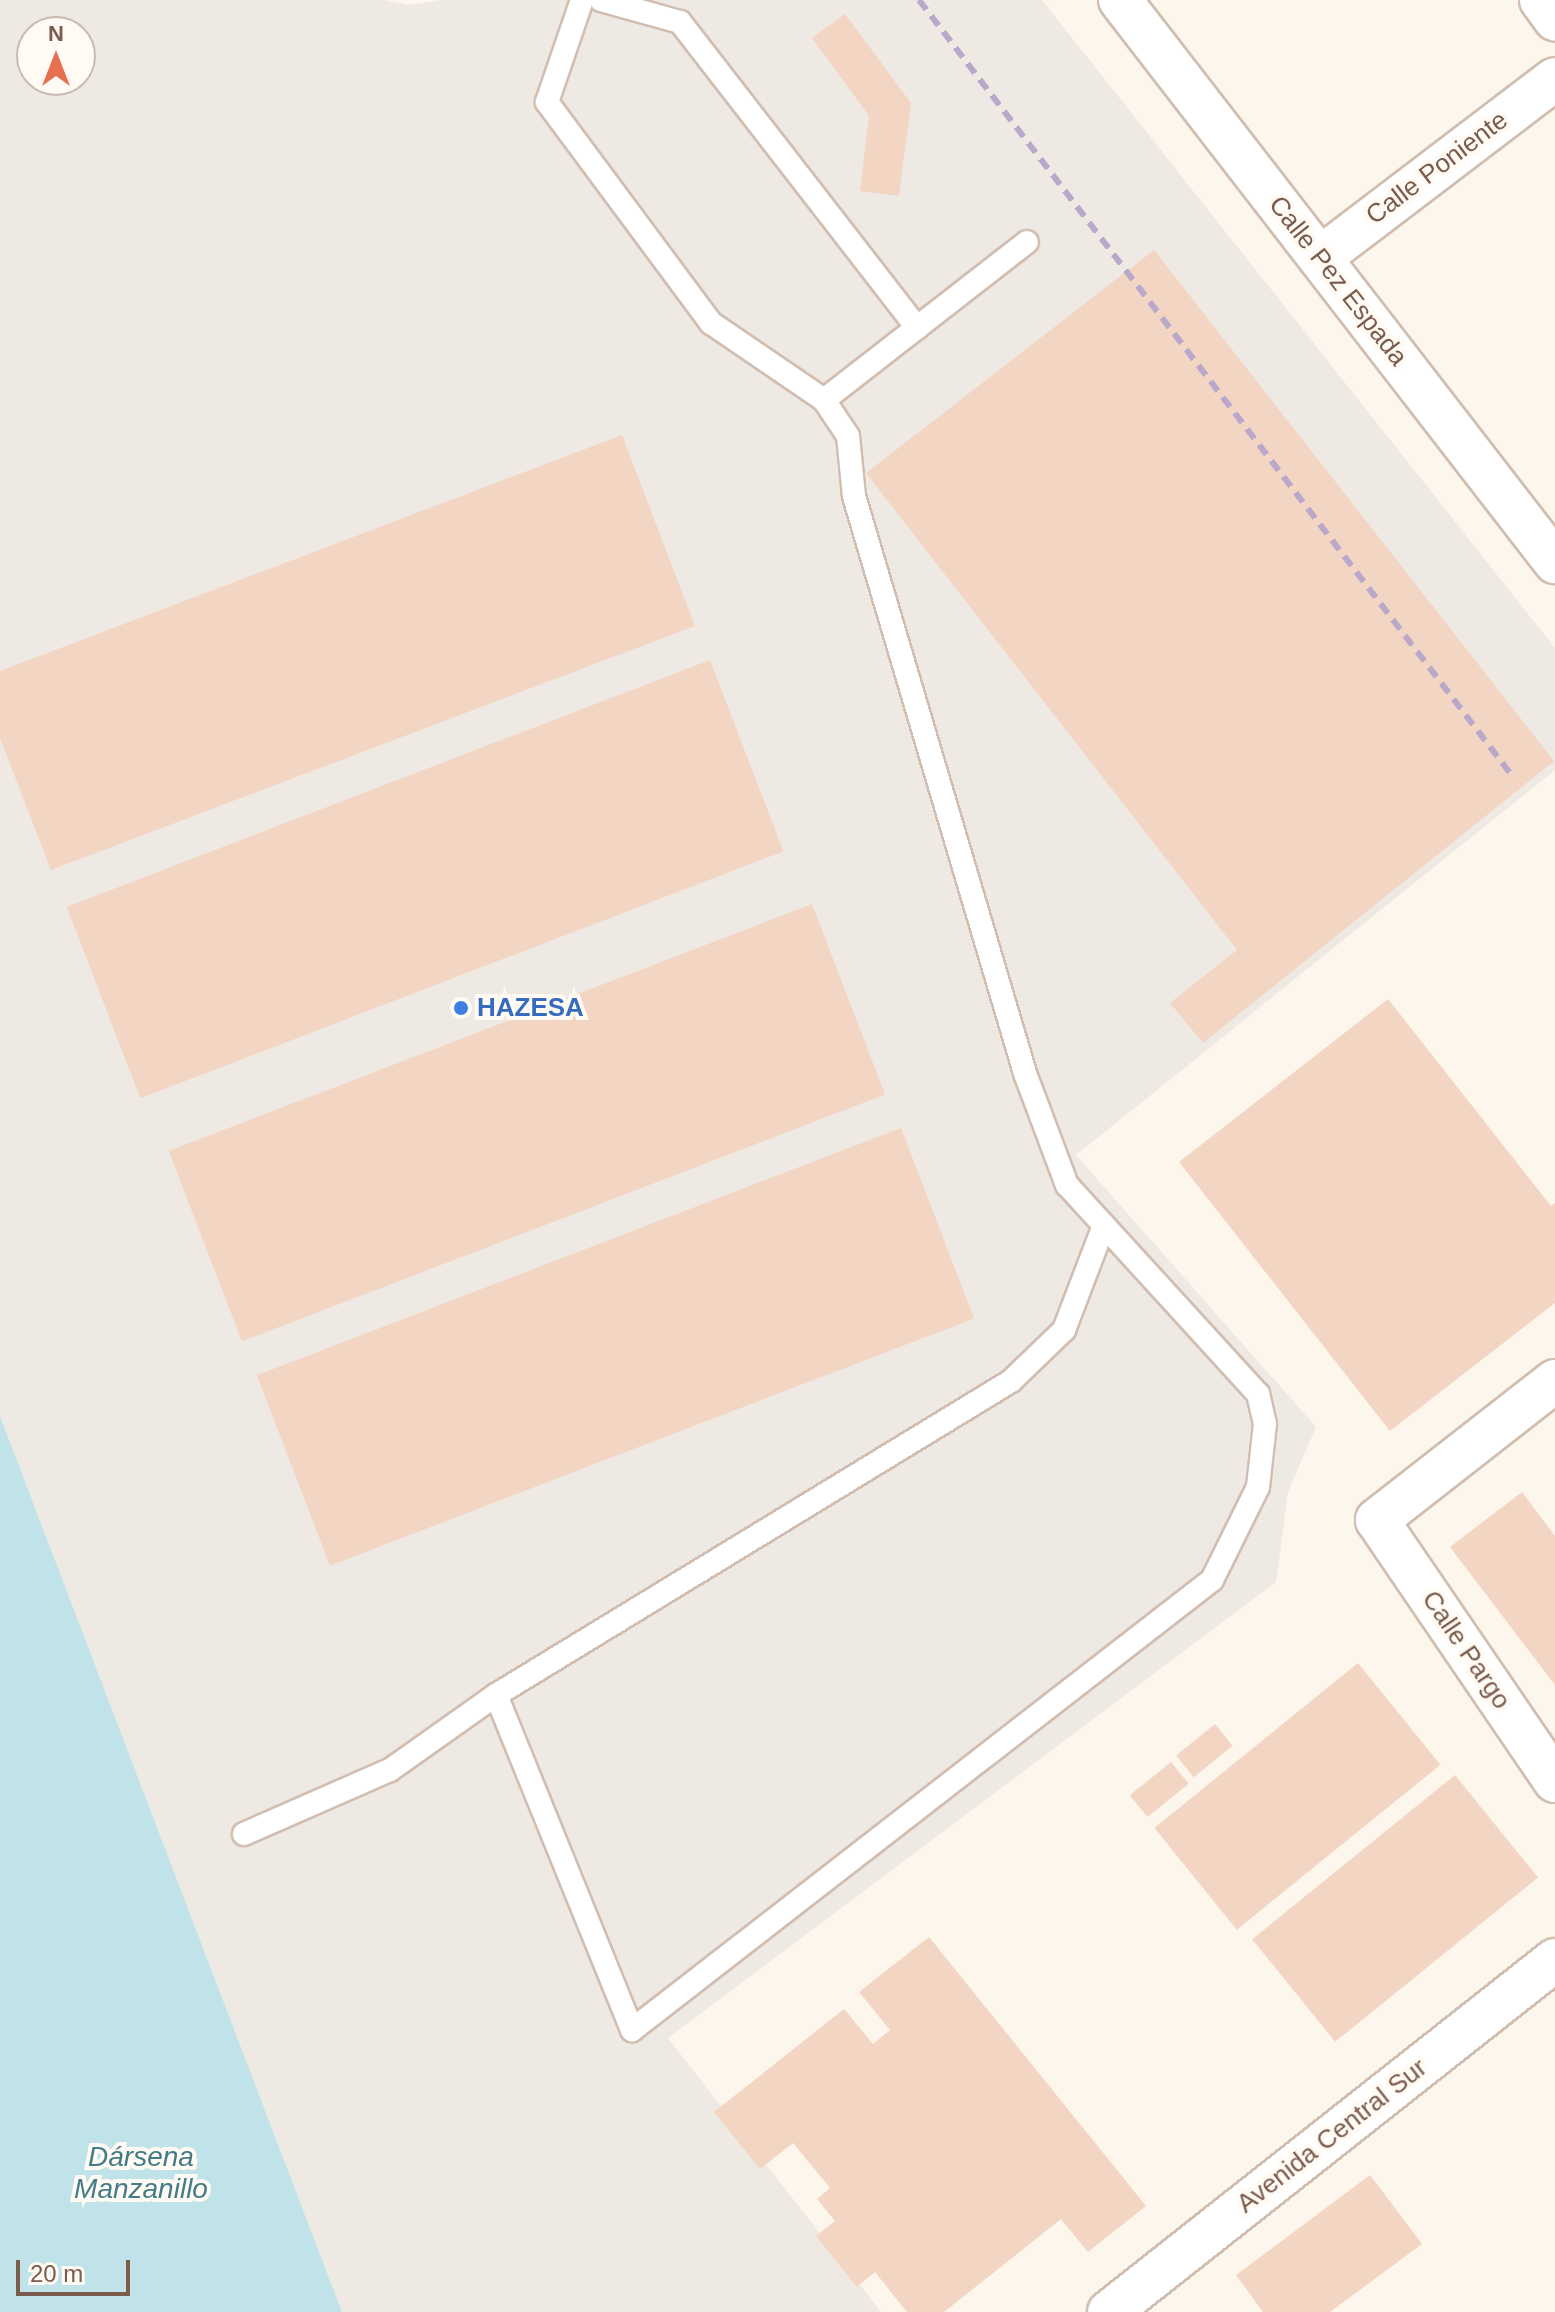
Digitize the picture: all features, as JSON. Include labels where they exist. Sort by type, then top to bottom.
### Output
[{"type":"street","name":"Calle Pez Espada","points":[[1120,0],[1555,562]]},
{"type":"street","points":[[1541,0],[1555,19]]},
{"type":"street","name":"Calle Poniente","points":[[1320,258],[1555,79]]},
{"type":"street","name":"Calle Pargo","points":[[1555,1381],[1377,1520],[1555,1781]]},
{"type":"street","name":"Avenida Central Sur","points":[[1109,2312],[1555,1960]]},
{"type":"lane","points":[[496,1695],[632,2030],[1212,1580],[1258,1487],[1265,1424],[1258,1394],[1067,1185],[1025,1073],[854,496],[848,436],[824,400],[711,323],[547,102],[582,0]]},
{"type":"lane","points":[[601,0],[680,22],[917,328]]},
{"type":"lane","points":[[824,400],[1027,242]]},
{"type":"lane","points":[[244,1834],[390,1770],[496,1695],[1011,1381],[1064,1330],[1104,1225]]},
{"type":"shaded area","points":[[0,0],[383,0],[408,5],[441,0],[1042,0],[1555,648],[1555,770],[1076,1155],[1316,1427],[1288,1492],[1276,1582],[668,2038],[881,2312],[342,2312],[0,1416]]},
{"type":"water","name":"Dársena Manzanillo","points":[[0,1416],[342,2312],[0,2312]]},
{"type":"building","points":[[845,14],[911,103],[899,196],[860,191],[869,116],[812,38]]},
{"type":"building","points":[[1154,250],[1554,761],[1203,1043],[1170,1003],[1237,950],[866,473]]},
{"type":"building","points":[[622,435],[695,626],[51,870],[0,738],[0,671]]},
{"type":"building","points":[[710,660],[783,851],[140,1098],[67,907]]},
{"type":"building","points":[[812,904],[885,1094],[242,1341],[169,1151]]},
{"type":"building","points":[[1388,999],[1551,1206],[1555,1203],[1555,1303],[1390,1431],[1179,1162]]},
{"type":"building","points":[[901,1128],[974,1318],[330,1566],[257,1375]]},
{"type":"building","points":[[1522,1492],[1555,1536],[1555,1685],[1450,1547]]},
{"type":"building","points":[[1358,1663],[1440,1765],[1237,1930],[1154,1828]]},
{"type":"building","points":[[1215,1724],[1233,1746],[1194,1777],[1176,1755]]},
{"type":"building","points":[[1171,1762],[1189,1784],[1147,1817],[1130,1795]]},
{"type":"building","points":[[1455,1775],[1538,1878],[1335,2042],[1252,1939]]},
{"type":"building","points":[[929,1937],[1146,2206],[1088,2252],[1061,2219],[944,2312],[907,2312],[875,2272],[857,2287],[816,2236],[835,2221],[817,2199],[830,2188],[793,2143],[760,2169],[714,2112],[844,2009],[873,2044],[890,2030],[859,1992]]},
{"type":"building","points":[[1370,2175],[1422,2244],[1330,2312],[1263,2312],[1236,2275]]},
{"type":"railway","points":[[919,0],[1510,773]]},
{"type":"place","name":"HAZESA","points":[[461,1008]]}]
